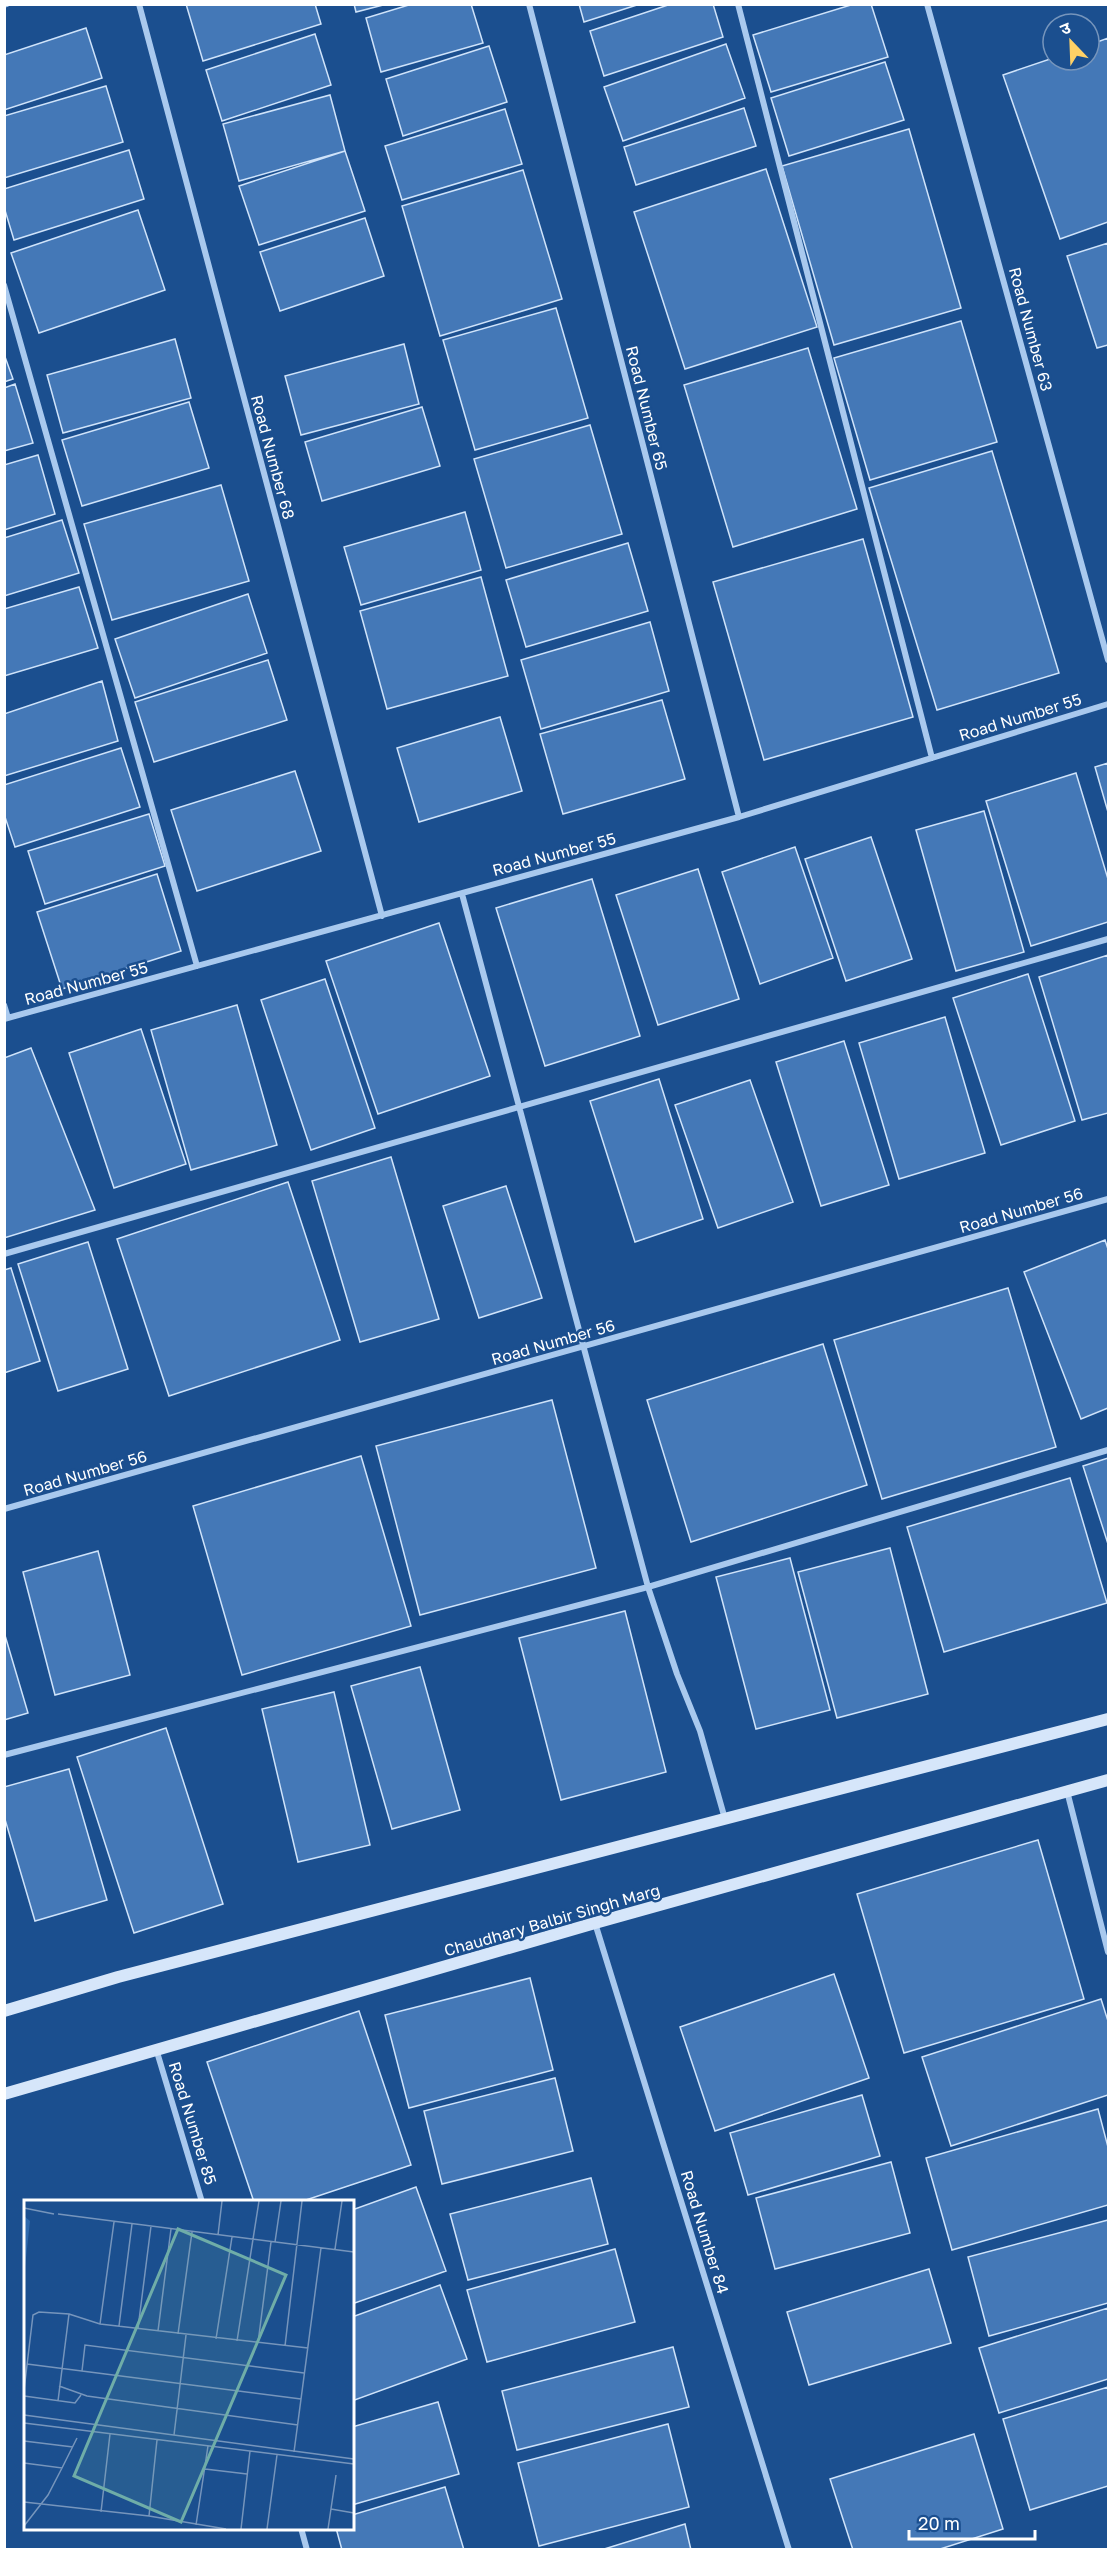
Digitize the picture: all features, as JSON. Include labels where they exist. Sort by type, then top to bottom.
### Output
[{"type":"street","name":"Road Number 68","points":[[139,4],[382,916]]},
{"type":"street","name":"Road Number 65","points":[[529,4],[738,817]]},
{"type":"street","points":[[738,4],[932,758]]},
{"type":"street","name":"Road Number 63","points":[[927,4],[1108,660]]},
{"type":"street","points":[[4,285],[196,966]]},
{"type":"street","name":"Road Number 55","points":[[6,1019],[738,817],[1108,704]]},
{"type":"street","points":[[462,894],[648,1587],[677,1674],[700,1731],[725,1820]]},
{"type":"street","points":[[4,1254],[1108,939]]},
{"type":"street","points":[[4,1005],[6,1019]]},
{"type":"street","name":"Road Number 56","points":[[4,1509],[1108,1199]]},
{"type":"street","points":[[4,1755],[648,1587],[1108,1450]]},
{"type":"street","points":[[4,2011],[118,1977],[1108,1719]]},
{"type":"street","name":"Chaudhary Balbir Singh Marg","points":[[4,2094],[157,2052],[595,1923],[1108,1780]]},
{"type":"street","points":[[1066,1791],[1108,1953]]},
{"type":"street","name":"Road Number 84","points":[[595,1923],[789,2550]]},
{"type":"street","name":"Road Number 85","points":[[157,2052],[201,2200]]},
{"type":"street","points":[[301,2530],[307,2550]]},
{"type":"building","points":[[186,4],[315,4],[321,24],[203,61]]},
{"type":"building","points":[[354,4],[387,4],[356,12]]},
{"type":"building","points":[[412,4],[471,4],[483,43],[381,72],[366,18]]},
{"type":"building","points":[[579,4],[640,4],[584,22]]},
{"type":"building","points":[[671,4],[713,4],[723,37],[604,76],[590,31]]},
{"type":"building","points":[[854,4],[871,4],[888,57],[771,92],[753,35]]},
{"type":"building","points":[[86,28],[102,78],[4,110],[4,55]]},
{"type":"building","points":[[315,34],[331,85],[222,121],[206,70]]},
{"type":"building","points":[[1108,38],[1108,222],[1060,239],[1003,75],[1041,62],[1041,72],[1101,72],[1101,41]]},
{"type":"building","points":[[726,44],[745,98],[623,141],[604,87]]},
{"type":"building","points":[[489,46],[507,102],[403,136],[386,79]]},
{"type":"building","points":[[885,62],[904,120],[789,156],[771,98]]},
{"type":"building","points":[[106,86],[123,142],[4,178],[4,116]]},
{"type":"building","points":[[330,95],[345,151],[239,181],[223,124]]},
{"type":"building","points":[[744,108],[756,146],[636,185],[624,147]]},
{"type":"building","points":[[505,109],[522,164],[402,200],[385,146]]},
{"type":"building","points":[[909,129],[961,308],[834,345],[782,166]]},
{"type":"building","points":[[129,150],[144,199],[14,240],[4,207],[4,189]]},
{"type":"building","points":[[345,151],[365,211],[259,245],[239,186]]},
{"type":"building","points":[[766,169],[817,327],[685,369],[634,212]]},
{"type":"building","points":[[523,170],[562,299],[440,336],[402,206]]},
{"type":"building","points":[[138,210],[165,290],[39,333],[11,253]]},
{"type":"building","points":[[365,218],[384,276],[280,311],[260,252]]},
{"type":"building","points":[[1108,243],[1108,345],[1097,348],[1067,256]]},
{"type":"building","points":[[556,308],[588,418],[475,450],[443,340]]},
{"type":"building","points":[[961,321],[997,442],[870,480],[834,358]]},
{"type":"building","points":[[175,339],[191,398],[63,433],[47,375]]},
{"type":"building","points":[[404,344],[419,404],[301,435],[285,376]]},
{"type":"building","points":[[808,348],[857,509],[733,547],[684,385]]},
{"type":"building","points":[[4,354],[13,379],[4,382]]},
{"type":"building","points":[[15,384],[33,443],[4,451],[4,388]]},
{"type":"building","points":[[189,402],[209,468],[82,506],[62,440]]},
{"type":"building","points":[[422,407],[440,466],[322,501],[305,442]]},
{"type":"building","points":[[590,425],[622,534],[506,568],[474,459]]},
{"type":"building","points":[[992,451],[1059,673],[937,710],[869,488]]},
{"type":"building","points":[[38,455],[55,514],[4,530],[4,465]]},
{"type":"building","points":[[221,485],[249,581],[112,620],[84,524]]},
{"type":"building","points":[[465,512],[481,570],[361,605],[344,547]]},
{"type":"building","points":[[62,520],[79,573],[4,596],[4,538]]},
{"type":"building","points":[[863,539],[913,717],[764,760],[713,582]]},
{"type":"building","points":[[628,543],[648,611],[526,647],[506,580]]},
{"type":"building","points":[[481,577],[508,676],[387,709],[360,611]]},
{"type":"building","points":[[79,587],[98,648],[4,676],[4,609]]},
{"type":"building","points":[[248,594],[267,653],[135,698],[115,639]]},
{"type":"building","points":[[650,622],[669,691],[541,729],[521,660]]},
{"type":"building","points":[[268,660],[287,720],[154,762],[135,702]]},
{"type":"building","points":[[102,681],[118,741],[4,776],[4,714]]},
{"type":"building","points":[[662,700],[685,779],[563,814],[540,734]]},
{"type":"building","points":[[500,717],[522,791],[419,822],[397,748]]},
{"type":"building","points":[[121,748],[140,807],[15,847],[4,814],[4,785]]},
{"type":"building","points":[[1108,763],[1108,812],[1095,767]]},
{"type":"building","points":[[295,771],[321,851],[197,891],[171,810]]},
{"type":"building","points":[[1076,773],[1108,879],[1108,922],[1031,946],[986,801]]},
{"type":"building","points":[[984,811],[1024,952],[956,971],[916,830]]},
{"type":"building","points":[[149,814],[165,866],[45,904],[28,851]]},
{"type":"building","points":[[871,837],[912,959],[846,981],[805,859]]},
{"type":"building","points":[[795,847],[833,958],[760,984],[722,872]]},
{"type":"building","points":[[698,869],[739,999],[658,1025],[616,895]]},
{"type":"building","points":[[157,874],[181,951],[62,989],[37,912]]},
{"type":"building","points":[[592,879],[640,1036],[545,1066],[496,908]]},
{"type":"building","points":[[439,923],[490,1076],[378,1114],[326,961]]},
{"type":"building","points":[[1108,955],[1108,1113],[1082,1120],[1039,977]]},
{"type":"building","points":[[1028,974],[1075,1121],[1001,1145],[953,998]]},
{"type":"building","points":[[325,979],[375,1128],[311,1150],[261,1000]]},
{"type":"building","points":[[237,1005],[277,1145],[191,1170],[151,1030]]},
{"type":"building","points":[[945,1017],[985,1153],[899,1179],[859,1043]]},
{"type":"building","points":[[141,1029],[186,1164],[114,1188],[69,1053]]},
{"type":"building","points":[[844,1041],[889,1185],[821,1206],[776,1062]]},
{"type":"building","points":[[31,1048],[95,1210],[4,1238],[4,1058]]},
{"type":"building","points":[[659,1079],[703,1219],[635,1242],[590,1101]]},
{"type":"building","points":[[750,1080],[793,1202],[718,1228],[675,1105]]},
{"type":"building","points":[[391,1157],[439,1319],[360,1342],[312,1181]]},
{"type":"building","points":[[288,1182],[340,1340],[169,1396],[117,1239]]},
{"type":"building","points":[[506,1186],[542,1298],[479,1318],[443,1206]]},
{"type":"building","points":[[1105,1240],[1108,1249],[1108,1408],[1081,1419],[1024,1272]]},
{"type":"building","points":[[88,1242],[128,1369],[58,1391],[18,1264]]},
{"type":"building","points":[[11,1268],[40,1361],[4,1373],[4,1270]]},
{"type":"building","points":[[1008,1288],[1056,1447],[882,1499],[834,1340]]},
{"type":"building","points":[[823,1344],[867,1485],[691,1542],[647,1400]]},
{"type":"building","points":[[552,1400],[596,1568],[420,1615],[376,1446]]},
{"type":"building","points":[[361,1456],[411,1626],[242,1675],[193,1506]]},
{"type":"building","points":[[1108,1458],[1108,1544],[1083,1466]]},
{"type":"building","points":[[1070,1478],[1107,1603],[944,1652],[907,1527]]},
{"type":"building","points":[[890,1548],[928,1694],[837,1718],[798,1572]]},
{"type":"building","points":[[98,1551],[130,1675],[55,1695],[23,1572]]},
{"type":"building","points":[[790,1558],[830,1710],[756,1729],[716,1577]]},
{"type":"building","points":[[625,1611],[666,1772],[561,1800],[519,1638]]},
{"type":"building","points":[[4,1632],[28,1713],[4,1720]]},
{"type":"building","points":[[420,1667],[460,1810],[392,1829],[351,1686]]},
{"type":"building","points":[[334,1692],[370,1845],[298,1862],[262,1709]]},
{"type":"building","points":[[166,1728],[223,1904],[134,1933],[77,1757]]},
{"type":"building","points":[[69,1769],[107,1900],[35,1921],[4,1816],[4,1787]]},
{"type":"building","points":[[1038,1840],[1084,1999],[904,2053],[857,1894]]},
{"type":"building","points":[[834,1974],[869,2078],[715,2131],[680,2027]]},
{"type":"building","points":[[530,1978],[553,2070],[409,2108],[385,2015]]},
{"type":"building","points":[[1101,1999],[1108,2021],[1108,2095],[951,2146],[922,2057]]},
{"type":"building","points":[[359,2011],[411,2165],[306,2200],[253,2200],[207,2062]]},
{"type":"building","points":[[555,2078],[573,2151],[442,2184],[424,2111]]},
{"type":"building","points":[[862,2095],[880,2156],[748,2195],[730,2133]]},
{"type":"building","points":[[1098,2109],[1108,2147],[1108,2205],[952,2250],[926,2158]]},
{"type":"building","points":[[891,2162],[910,2233],[775,2269],[756,2198]]},
{"type":"building","points":[[591,2178],[608,2244],[468,2280],[450,2214]]},
{"type":"building","points":[[416,2187],[446,2271],[354,2303],[354,2209]]},
{"type":"building","points":[[1108,2220],[1108,2303],[989,2336],[968,2257]]},
{"type":"building","points":[[615,2249],[635,2322],[487,2362],[467,2290]]},
{"type":"building","points":[[929,2269],[951,2343],[809,2385],[787,2312]]},
{"type":"building","points":[[440,2285],[467,2359],[354,2400],[354,2316]]},
{"type":"building","points":[[1108,2308],[1108,2379],[999,2413],[979,2348]]},
{"type":"building","points":[[673,2347],[689,2407],[517,2450],[502,2391]]},
{"type":"building","points":[[1108,2387],[1108,2486],[1030,2510],[1003,2419]]},
{"type":"building","points":[[438,2402],[459,2474],[354,2504],[354,2426]]},
{"type":"building","points":[[668,2424],[689,2507],[539,2546],[518,2463]]},
{"type":"building","points":[[974,2434],[1003,2529],[937,2550],[853,2550],[830,2479]]},
{"type":"building","points":[[445,2487],[464,2550],[342,2550],[337,2530],[354,2530],[354,2514]]},
{"type":"building","points":[[685,2524],[691,2550],[601,2550]]}]
